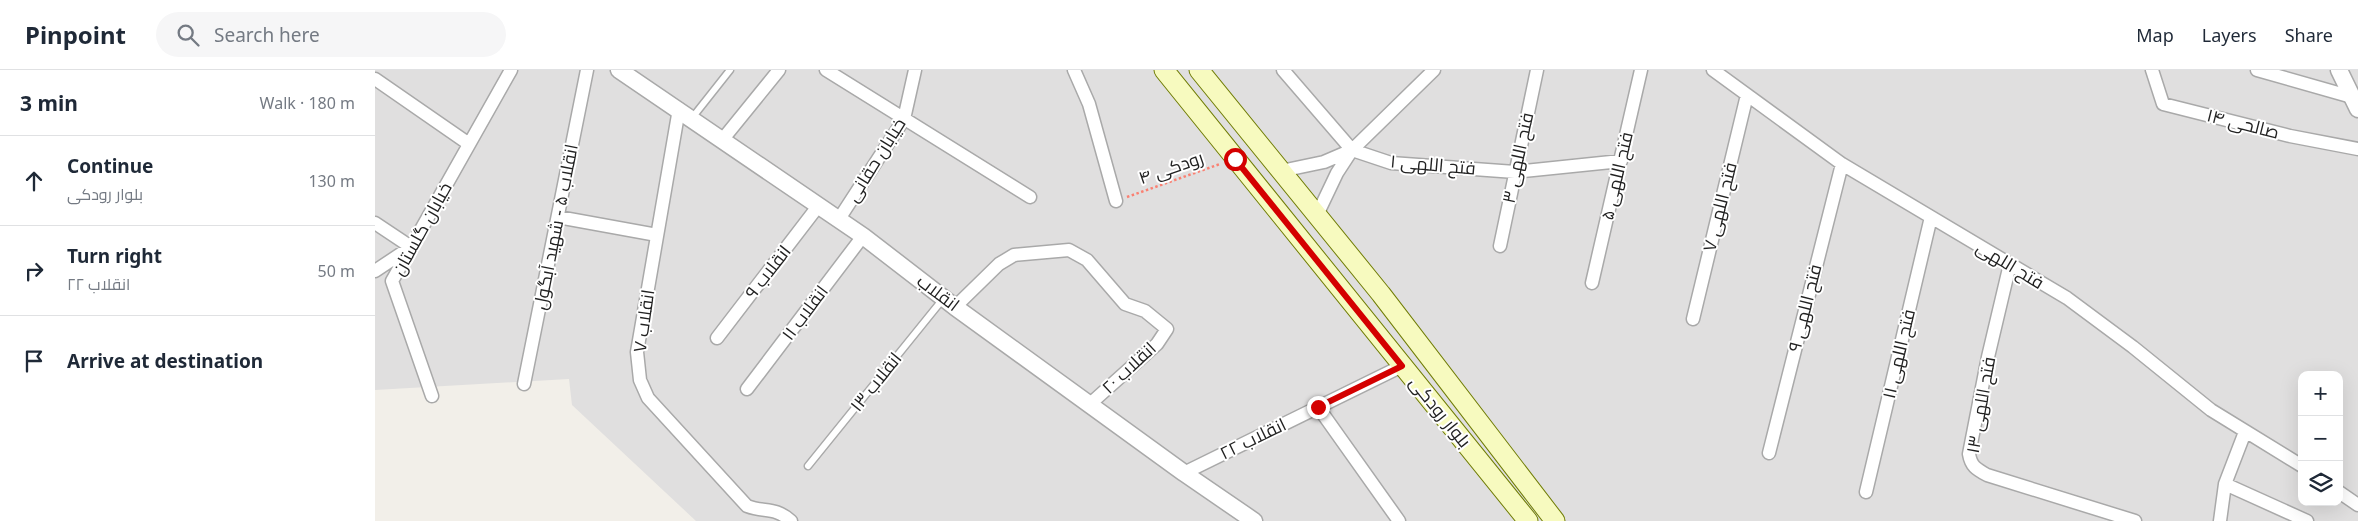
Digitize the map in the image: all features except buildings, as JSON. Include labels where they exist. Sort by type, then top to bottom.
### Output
[{"type":"main road","name":"بلوار رودکی","points":[[1164,70],[1528,521]]},
{"type":"main road","name":"بلوار رودکی","points":[[1199,70],[1381,294],[1555,521]]},
{"type":"street","name":"خیابان گلستان","points":[[432,396],[392,281],[511,70]]},
{"type":"street","name":"انقلاب ۵ - شهید آبگول","points":[[524,384],[587,70]]},
{"type":"street","name":"انقلاب","points":[[619,70],[863,236],[949,302],[1184,473],[1254,521]]},
{"type":"street","points":[[723,139],[779,70]]},
{"type":"street","points":[[826,70],[1030,197]]},
{"type":"street","name":"خیابان حقانی","points":[[839,219],[904,118],[915,70]]},
{"type":"street","points":[[1073,70],[1089,104],[1116,201]]},
{"type":"street","points":[[1283,70],[1352,150]]},
{"type":"street","points":[[1317,215],[1337,173],[1352,150],[1434,70]]},
{"type":"street","name":"فتح اللهی ۳","points":[[1500,246],[1537,70]]},
{"type":"street","name":"فتح اللهی ۵","points":[[1592,282],[1641,70]]},
{"type":"street","name":"فتح اللهی","points":[[1713,70],[1842,164],[2067,298],[2133,346],[2211,410],[2298,464]]},
{"type":"street","name":"صالحی ۱۴","points":[[2153,70],[2163,104],[2289,136],[2358,149]]},
{"type":"street","points":[[2257,70],[2355,103]]},
{"type":"street","points":[[2339,70],[2355,103]]},
{"type":"street","points":[[375,79],[469,144]]},
{"type":"street","name":"فتح اللهی ۷","points":[[1693,319],[1747,94]]},
{"type":"street","name":"انقلاب ۷","points":[[685,114],[657,235],[637,352],[640,380],[648,398],[661,415],[747,506],[759,511],[770,509],[782,512],[791,521]]},
{"type":"street","points":[[1281,171],[1324,162],[1352,150]]},
{"type":"street","name":"فتح اللهی ۱","points":[[1352,150],[1391,164],[1515,172],[1621,161]]},
{"type":"street","name":"فتح اللهی ۹","points":[[1769,452],[1842,164]]},
{"type":"street","name":"انقلاب ۹","points":[[717,338],[819,205]]},
{"type":"street","points":[[558,217],[657,235]]},
{"type":"street","name":"فتح اللهی ۱۱","points":[[1866,492],[1931,217]]},
{"type":"street","points":[[375,222],[411,248],[375,270]]},
{"type":"street","name":"انقلاب ۱۱","points":[[747,389],[863,236]]},
{"type":"street","name":"انقلاب ۲۰","points":[[949,302],[1014,255],[1069,250],[1087,260],[1125,304],[1145,311],[1167,329],[1157,344],[1090,404]]},
{"type":"street","name":"فتح اللهی ۱۳","points":[[2010,264],[1969,454],[1971,463],[1977,470],[1987,475],[2135,521]]},
{"type":"street","name":"انقلاب ۲۲","points":[[1184,473],[1402,366]]},
{"type":"street","points":[[1318,407],[1399,521]]},
{"type":"street","points":[[2220,521],[2225,484],[2245,432]]},
{"type":"street","points":[[2225,484],[2307,521]]},
{"type":"street","points":[[2343,495],[2358,505]]},
{"type":"street","points":[[751,521],[759,511]]},
{"type":"lane","points":[[685,114],[730,70]]},
{"type":"lane","name":"انقلاب ۱۳","points":[[808,466],[949,302]]},
{"type":"path","name":"رودکی ۴","points":[[1116,201],[1235,159]]},
{"type":"shaded area","points":[[375,70],[2358,70],[2358,521],[696,521],[572,405],[569,379],[375,390]]},
{"type":"route","points":[[1235,159],[1402,366],[1318,407]]}]
